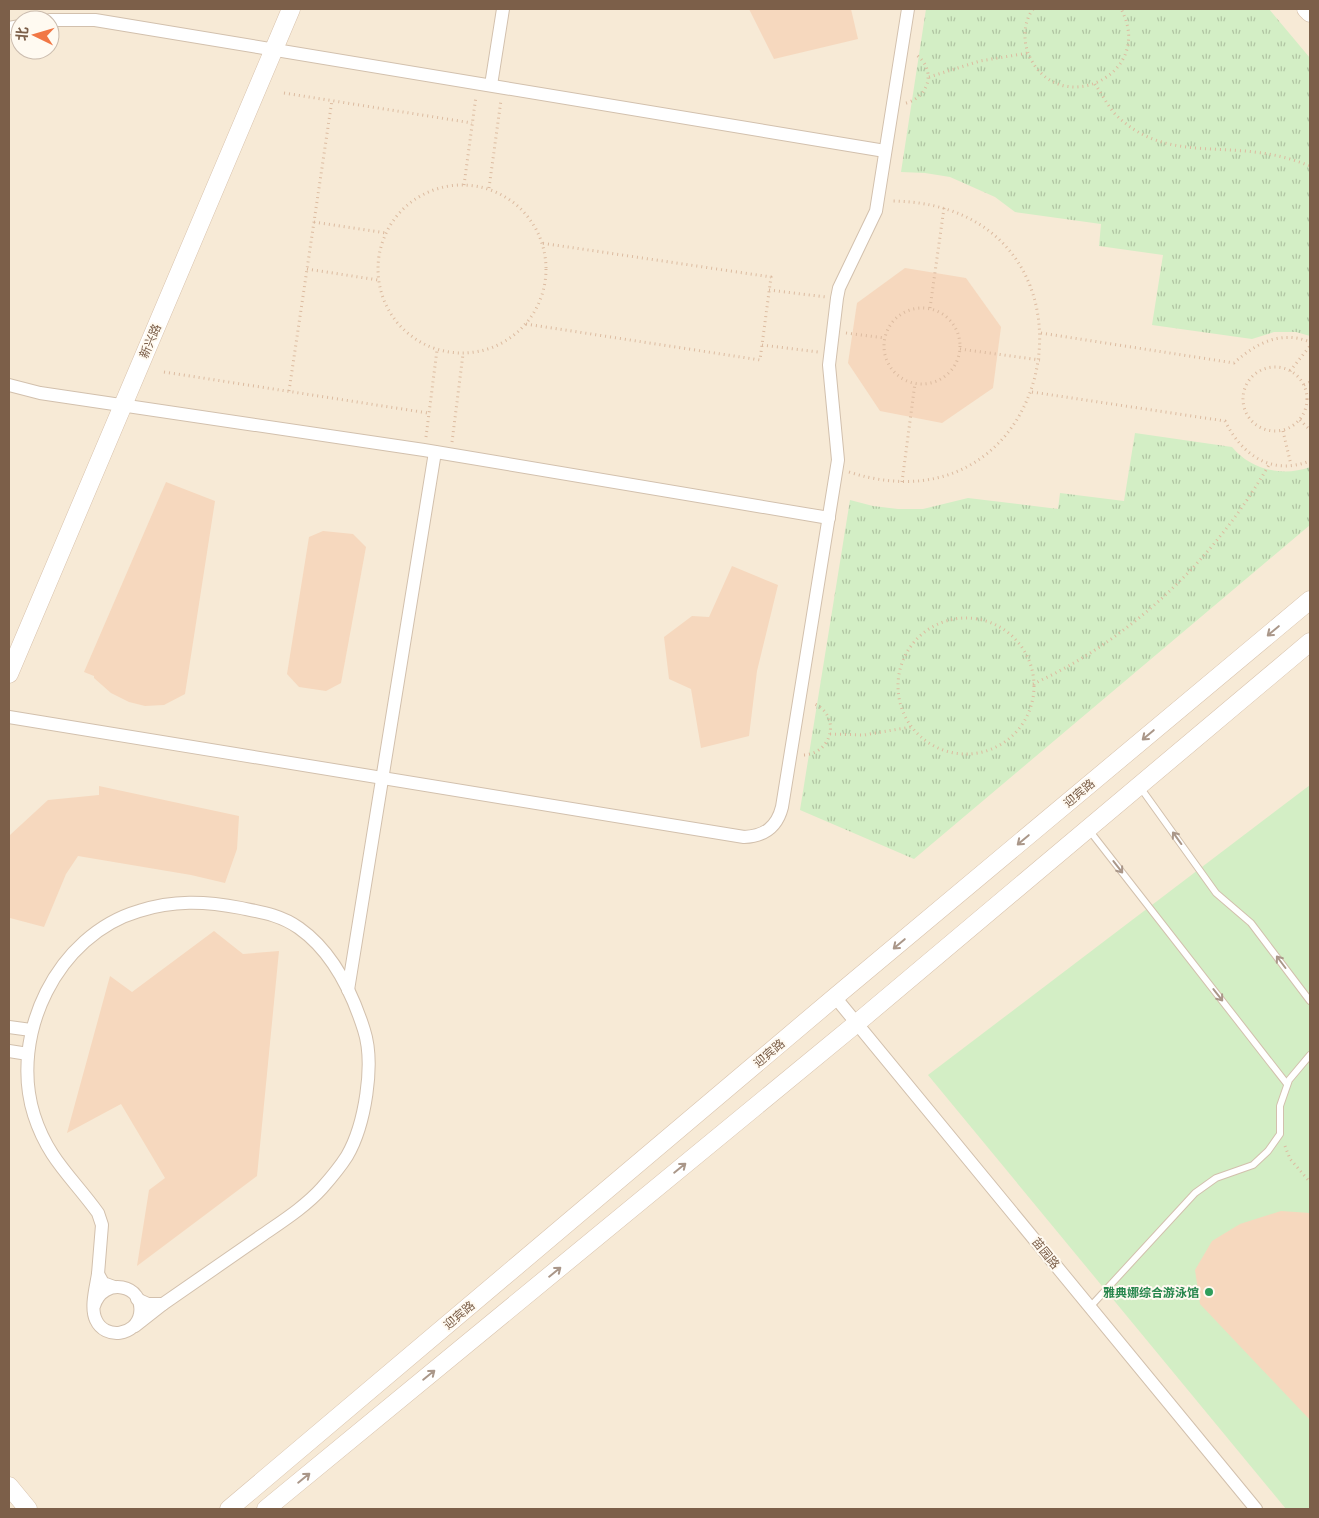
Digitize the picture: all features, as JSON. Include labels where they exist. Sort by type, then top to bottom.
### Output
[{"type":"main road","name":"新兴路","points":[[9,674],[291,9]]},
{"type":"main road","points":[[1306,9],[1310,13]]},
{"type":"main road","name":"迎宾路","points":[[229,1509],[835,997],[1310,600]]},
{"type":"main road","points":[[266,1509],[856,1023],[1310,642]]},
{"type":"main road","points":[[10,1488],[28,1509]]},
{"type":"main road","points":[[10,1488],[32,1509]]},
{"type":"street","points":[[497,86],[503,9]]},
{"type":"street","points":[[9,717],[744,837],[755,836],[773,826],[780,818],[838,460],[829,365],[837,298],[839,288],[876,211],[908,9]]},
{"type":"street","points":[[60,19],[95,20],[885,151]]},
{"type":"street","points":[[9,385],[40,393],[430,451],[829,518]]},
{"type":"street","points":[[348,990],[382,777],[430,451]]},
{"type":"street","points":[[194,901],[223,904],[275,916],[297,927],[313,940],[331,960],[348,990],[358,1010],[369,1046],[367,1085],[361,1118],[348,1154],[321,1190],[283,1220],[163,1304],[131,1329],[118,1334],[105,1330],[95,1320],[94,1306],[102,1225],[98,1213],[48,1150],[33,1112],[28,1090],[28,1054],[31,1030],[37,1012],[58,974],[83,942],[98,930],[136,911],[164,904],[194,901]]},
{"type":"street","name":"苗园路","points":[[835,997],[1256,1509]]},
{"type":"street","points":[[9,1027],[31,1030]]},
{"type":"street","points":[[9,1051],[28,1054]]},
{"type":"street","points":[[98,1274],[103,1283],[128,1290],[137,1299],[148,1304],[163,1304]]},
{"type":"street","points":[[94,1306],[101,1293],[114,1287]]},
{"type":"street","points":[[131,1329],[139,1318],[140,1312],[137,1299]]},
{"type":"lane","points":[[1139,786],[1216,893],[1251,923],[1310,1001]]},
{"type":"lane","points":[[1088,828],[1287,1084]]},
{"type":"lane","points":[[1090,1307],[1195,1192],[1216,1178],[1253,1165],[1268,1152],[1280,1134],[1280,1106],[1287,1084],[1305,1058],[1310,1055]]},
{"type":"path","points":[[1032,9],[1025,30],[1028,52],[1032,62],[1043,75],[1057,84],[1074,88],[1095,84],[1106,79],[1118,68],[1126,53],[1129,36],[1126,18],[1121,9]]},
{"type":"path","points":[[893,103],[907,103],[914,100],[926,89],[929,77],[926,64],[921,58],[902,49]]},
{"type":"path","points":[[929,77],[980,61],[1028,52]]},
{"type":"path","points":[[464,185],[477,83]]},
{"type":"path","points":[[1095,84],[1115,114],[1137,132],[1161,144],[1264,153],[1310,166]]},
{"type":"path","points":[[489,188],[497,86]]},
{"type":"path","points":[[284,93],[472,123]]},
{"type":"path","points":[[289,391],[332,100]]},
{"type":"path","points":[[464,185],[489,188],[515,203],[534,225],[545,252],[546,282],[538,307],[526,324],[501,345],[476,353],[449,354],[424,346],[402,330],[386,308],[378,280],[378,256],[386,233],[406,205],[431,190],[464,185]]},
{"type":"path","points":[[837,468],[872,479],[902,482],[936,478],[974,462],[1006,435],[1019,418],[1032,392],[1040,360],[1041,333],[1034,297],[1015,260],[986,230],[969,219],[944,208],[906,202],[878,201]]},
{"type":"path","points":[[930,308],[944,208]]},
{"type":"path","points":[[314,222],[386,233]]},
{"type":"path","points":[[526,324],[760,360],[771,277],[541,242]]},
{"type":"path","points":[[307,269],[378,280]]},
{"type":"path","points":[[769,290],[837,298]]},
{"type":"path","points":[[930,308],[942,313],[952,322],[958,333],[960,349],[958,360],[951,371],[941,379],[928,383],[915,383],[904,379],[894,372],[886,356],[885,338],[889,327],[897,317],[906,311],[930,308]]},
{"type":"path","points":[[1041,333],[1234,363],[1252,347],[1273,339],[1288,337],[1310,344],[1290,371]]},
{"type":"path","points":[[852,334],[885,338]]},
{"type":"path","points":[[762,346],[831,353]]},
{"type":"path","points":[[960,349],[1040,360]]},
{"type":"path","points":[[430,451],[428,413],[437,350]]},
{"type":"path","points":[[451,455],[463,354]]},
{"type":"path","points":[[1273,366],[1290,371],[1304,385],[1309,405],[1300,420],[1292,427],[1283,431],[1262,429],[1253,423],[1245,410],[1243,395],[1246,384],[1253,375],[1262,369],[1273,366]]},
{"type":"path","points":[[164,372],[428,413]]},
{"type":"path","points":[[1304,385],[1310,382]]},
{"type":"path","points":[[902,482],[915,383]]},
{"type":"path","points":[[1032,392],[1225,421],[1240,447],[1258,460],[1280,466],[1310,461]]},
{"type":"path","points":[[1300,420],[1310,430]]},
{"type":"path","points":[[1283,431],[1291,465]]},
{"type":"path","points":[[1033,684],[1087,656],[1148,611],[1211,547],[1255,489],[1270,463]]},
{"type":"path","points":[[977,619],[991,623],[1009,634],[1023,650],[1032,670],[1033,684],[1028,714],[1015,733],[996,747],[973,754],[949,752],[928,743],[911,727],[900,705],[898,682],[902,661],[913,642],[924,633],[949,620],[977,619]]},
{"type":"path","points":[[791,753],[811,754],[819,751],[826,745],[830,734],[829,719],[824,711],[818,705],[800,701]]},
{"type":"path","points":[[830,734],[864,735],[911,727]]},
{"type":"path","points":[[1280,1134],[1290,1160],[1310,1182]]},
{"type":"shaded area","points":[[9,9],[1310,9],[1310,1509],[9,1509]]},
{"type":"green space","points":[[926,9],[1269,9],[1310,58],[1310,336],[1296,332],[1274,332],[1252,339],[1152,325],[1163,255],[1099,246],[1101,224],[1015,212],[995,197],[950,177],[901,172]]},
{"type":"green space","points":[[1135,433],[1232,447],[1248,461],[1258,466],[1278,471],[1300,470],[1310,467],[1310,525],[914,859],[800,810],[850,500],[873,506],[898,509],[923,509],[968,498],[1058,509],[1060,493],[1124,501]]},
{"type":"green space","name":"雅典娜综合游泳馆","points":[[1310,785],[1310,1509],[1286,1509],[928,1075]]},
{"type":"building","points":[[749,9],[851,9],[858,39],[774,59]]},
{"type":"building","points":[[905,268],[966,278],[1001,327],[993,388],[942,423],[880,411],[848,363],[857,303]]},
{"type":"building","points":[[166,482],[215,501],[185,694],[164,705],[145,706],[129,702],[111,693],[94,676],[84,672]]},
{"type":"building","points":[[323,531],[353,534],[366,547],[341,683],[326,691],[299,687],[287,674],[309,537]]},
{"type":"building","points":[[732,566],[778,585],[757,671],[749,736],[701,748],[691,689],[669,679],[664,637],[692,616],[709,617]]},
{"type":"building","points":[[99,786],[239,816],[237,849],[225,883],[191,875],[78,856],[66,874],[44,927],[10,918],[10,835],[48,800],[99,795]]},
{"type":"building","points":[[214,931],[243,954],[279,951],[257,1176],[137,1266],[149,1190],[165,1178],[121,1104],[67,1133],[110,976],[132,992]]},
{"type":"building","points":[[1281,1211],[1310,1213],[1310,1420],[1200,1304],[1195,1270],[1212,1241],[1240,1224]]},
{"type":"place","name":"雅典娜综合游泳馆","points":[[1209,1292]]}]
